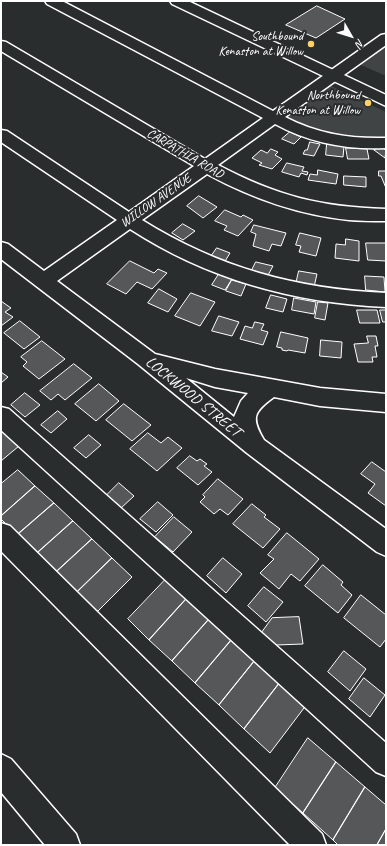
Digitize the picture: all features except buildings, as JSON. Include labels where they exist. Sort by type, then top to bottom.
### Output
[{"type":"street","points":[[52,1],[274,119],[298,130],[328,140],[361,144],[386,143]]},
{"type":"street","points":[[177,1],[347,72]]},
{"type":"street","points":[[204,1],[347,72],[386,100]]},
{"type":"street","name":"WILLOW AVENUE","points":[[44,281],[205,166],[347,72],[386,38]]},
{"type":"street","name":"CARPATHIA ROAD","points":[[1,45],[205,166],[258,192],[287,202],[344,213],[386,215]]},
{"type":"street","points":[[1,135],[129,220],[177,249],[200,260],[261,281],[331,295],[386,300]]},
{"type":"street","name":"LOCKWOOD STREET","points":[[1,249],[145,358],[255,446],[386,544]]},
{"type":"street","points":[[145,358],[194,373],[271,388],[345,400],[386,403]]},
{"type":"street","points":[[255,446],[244,426],[246,413],[258,396],[271,388]]},
{"type":"street","points":[[1,416],[386,762]]},
{"type":"street","points":[[1,534],[311,845]]},
{"type":"street","points":[[1,769],[65,845]]},
{"type":"shaded area","points":[[386,44],[386,76],[359,64]]},
{"type":"shaded area","points":[[327,84],[386,112],[386,141],[350,141],[287,122],[284,116]]},
{"type":"place","name":"Southbound Kenaston at Willow","points":[[311,44]]},
{"type":"place","name":"Northbound Kenaston at Willow","points":[[368,103]]}]
